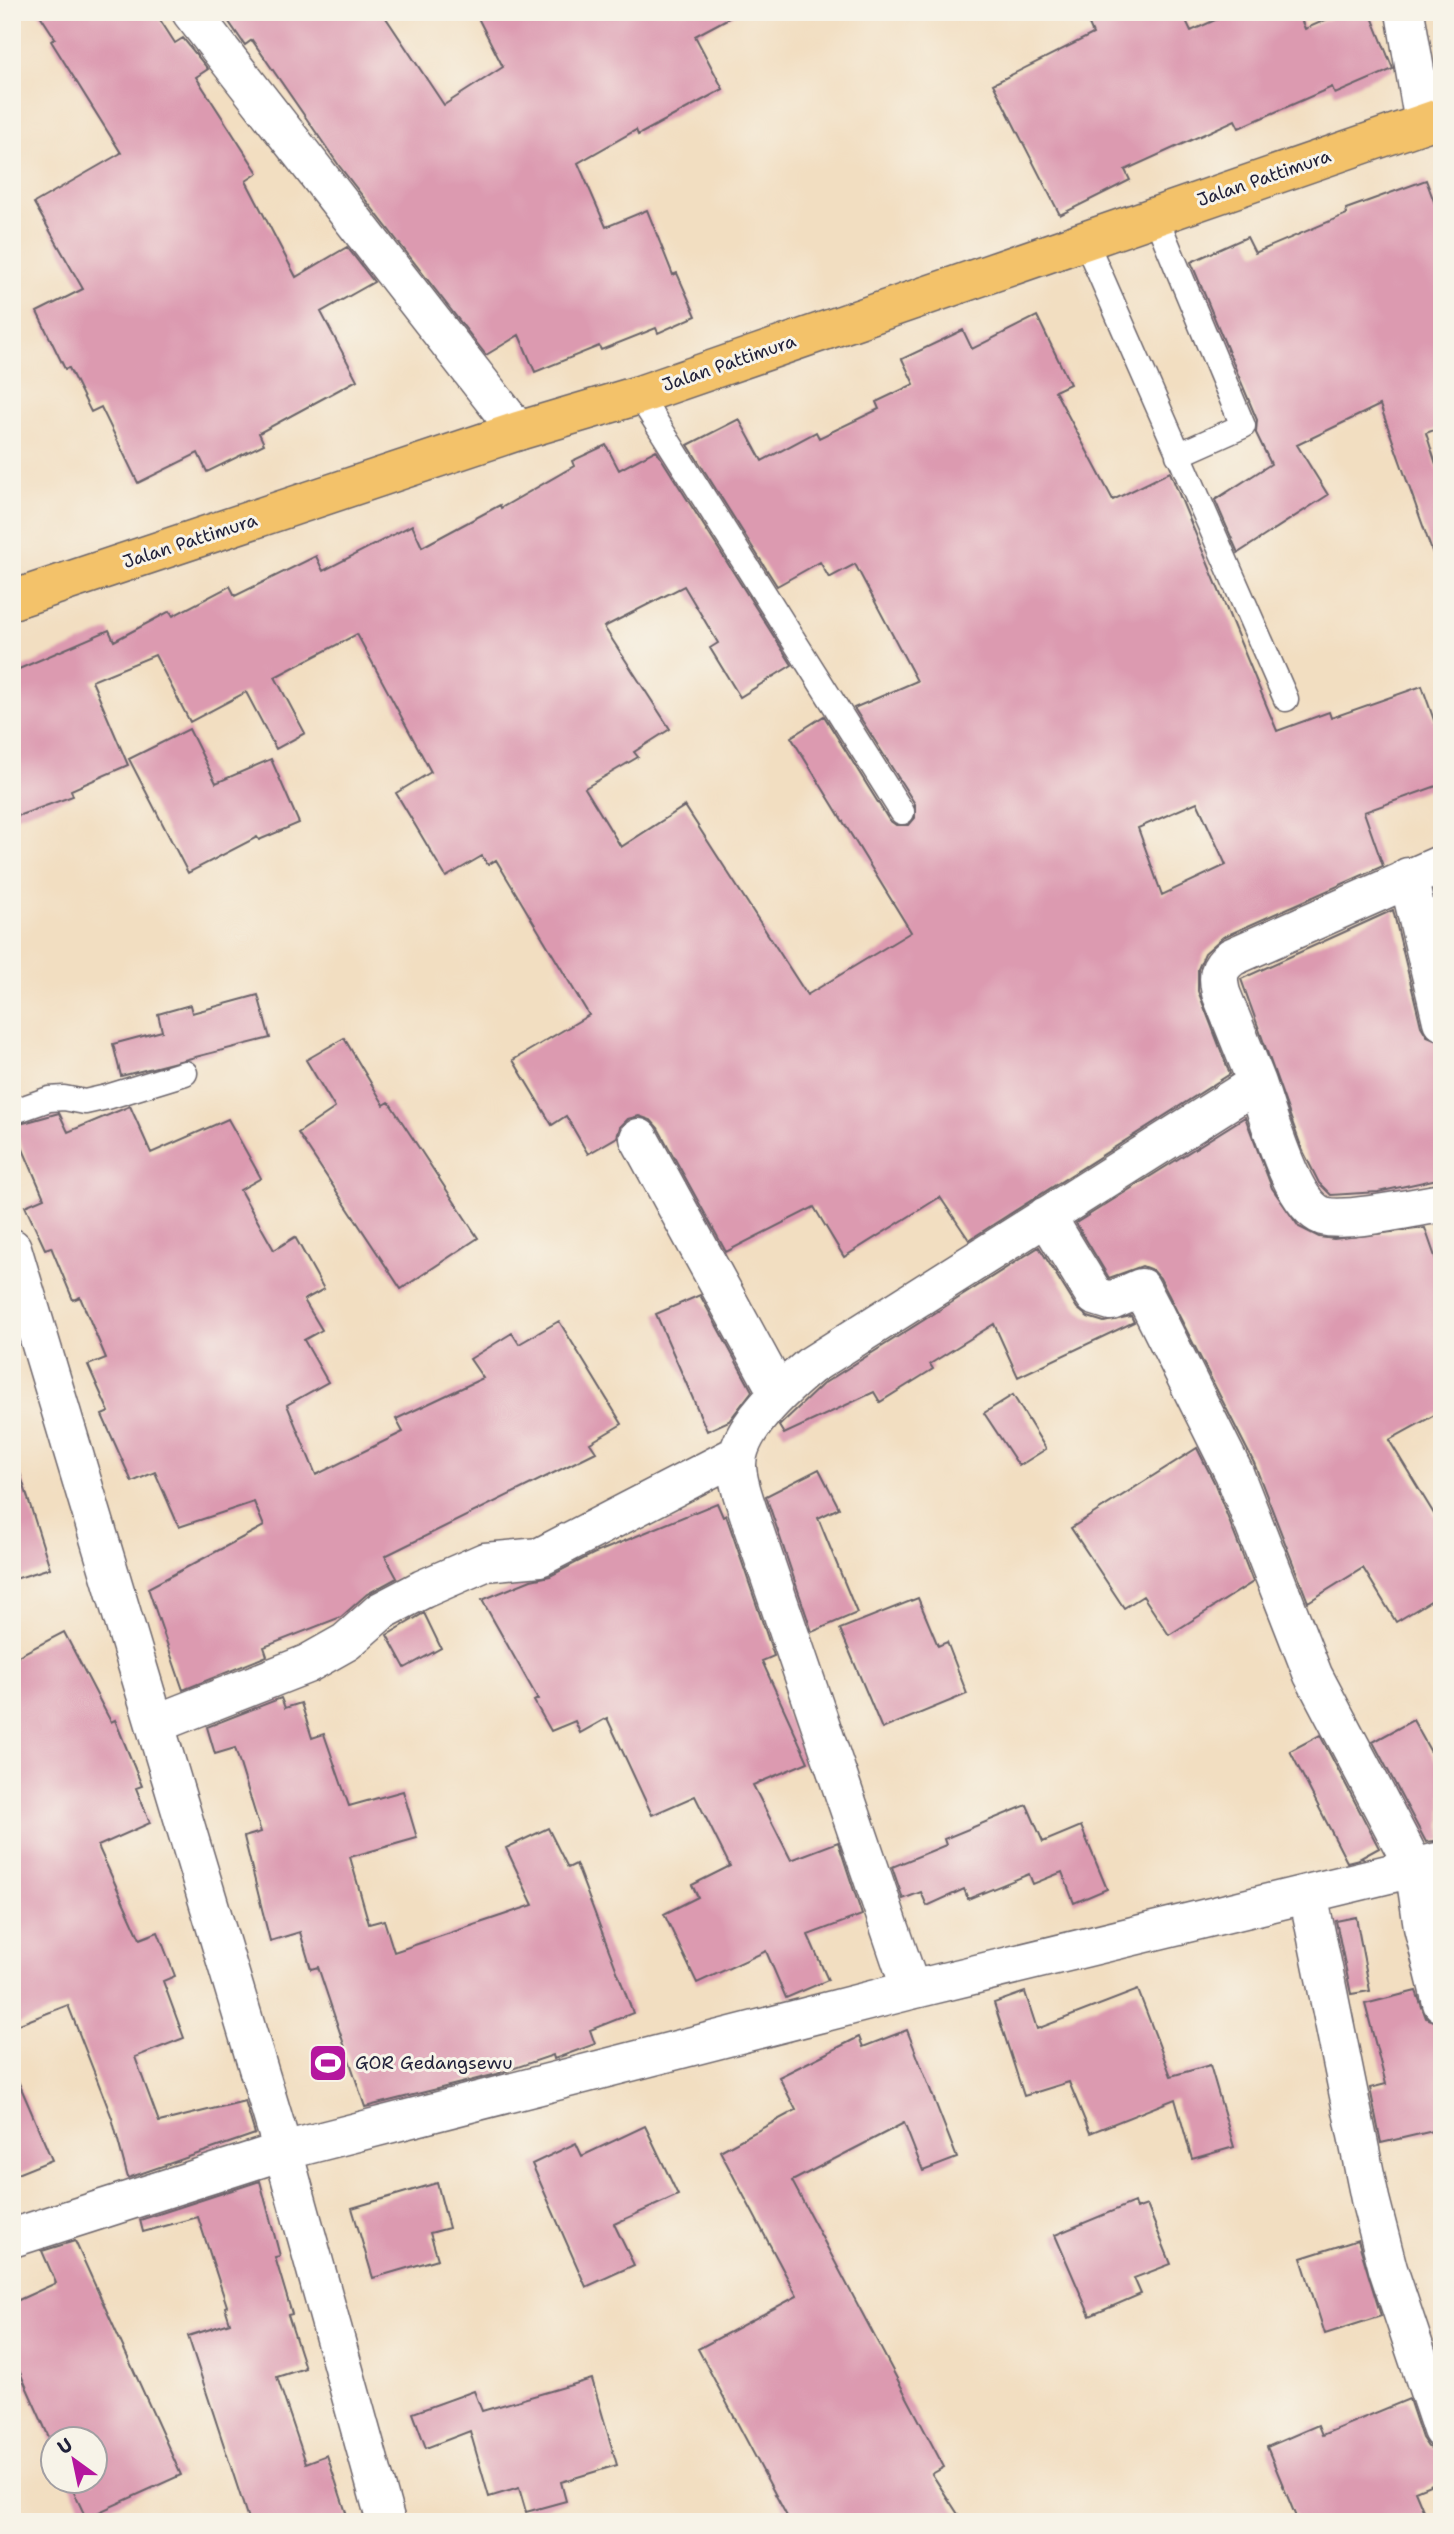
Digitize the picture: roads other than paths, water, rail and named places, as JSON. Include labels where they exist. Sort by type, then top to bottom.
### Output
[{"type":"highway","name":"Jalan Pattimura","points":[[12,600],[639,394],[1433,120]]},
{"type":"street","points":[[191,12],[518,432]]},
{"type":"street","points":[[1405,12],[1433,120]]},
{"type":"street","points":[[1442,1021],[1425,871],[1232,957],[1222,965],[1217,978],[1296,1188],[1308,1207],[1323,1216],[1343,1217],[1442,1203]]},
{"type":"street","points":[[155,1724],[307,1664],[346,1642],[381,1611],[423,1589],[485,1562],[540,1557],[737,1455],[778,1393],[810,1366],[1257,1083]]},
{"type":"street","points":[[639,1138],[778,1393]]},
{"type":"street","points":[[1046,1216],[1095,1296],[1111,1301],[1141,1288],[1234,1473],[1313,1675],[1428,1864],[1423,1927],[1442,2003]]},
{"type":"street","points":[[12,1248],[283,2151],[386,2522]]},
{"type":"street","points":[[737,1455],[737,1469],[752,1524],[911,1990]]},
{"type":"street","points":[[12,2238],[283,2151],[911,1990],[1428,1864]]},
{"type":"street","points":[[1308,1894],[1370,2199],[1388,2269],[1442,2430]]},
{"type":"lane","points":[[1155,215],[1243,426],[1178,454]]},
{"type":"lane","points":[[1085,240],[1286,699]]},
{"type":"lane","points":[[639,394],[902,812]]},
{"type":"lane","points":[[12,1112],[49,1099],[96,1100],[185,1073]]},
{"type":"place","name":"GOR Gedangsewu","points":[[328,2063]]}]
